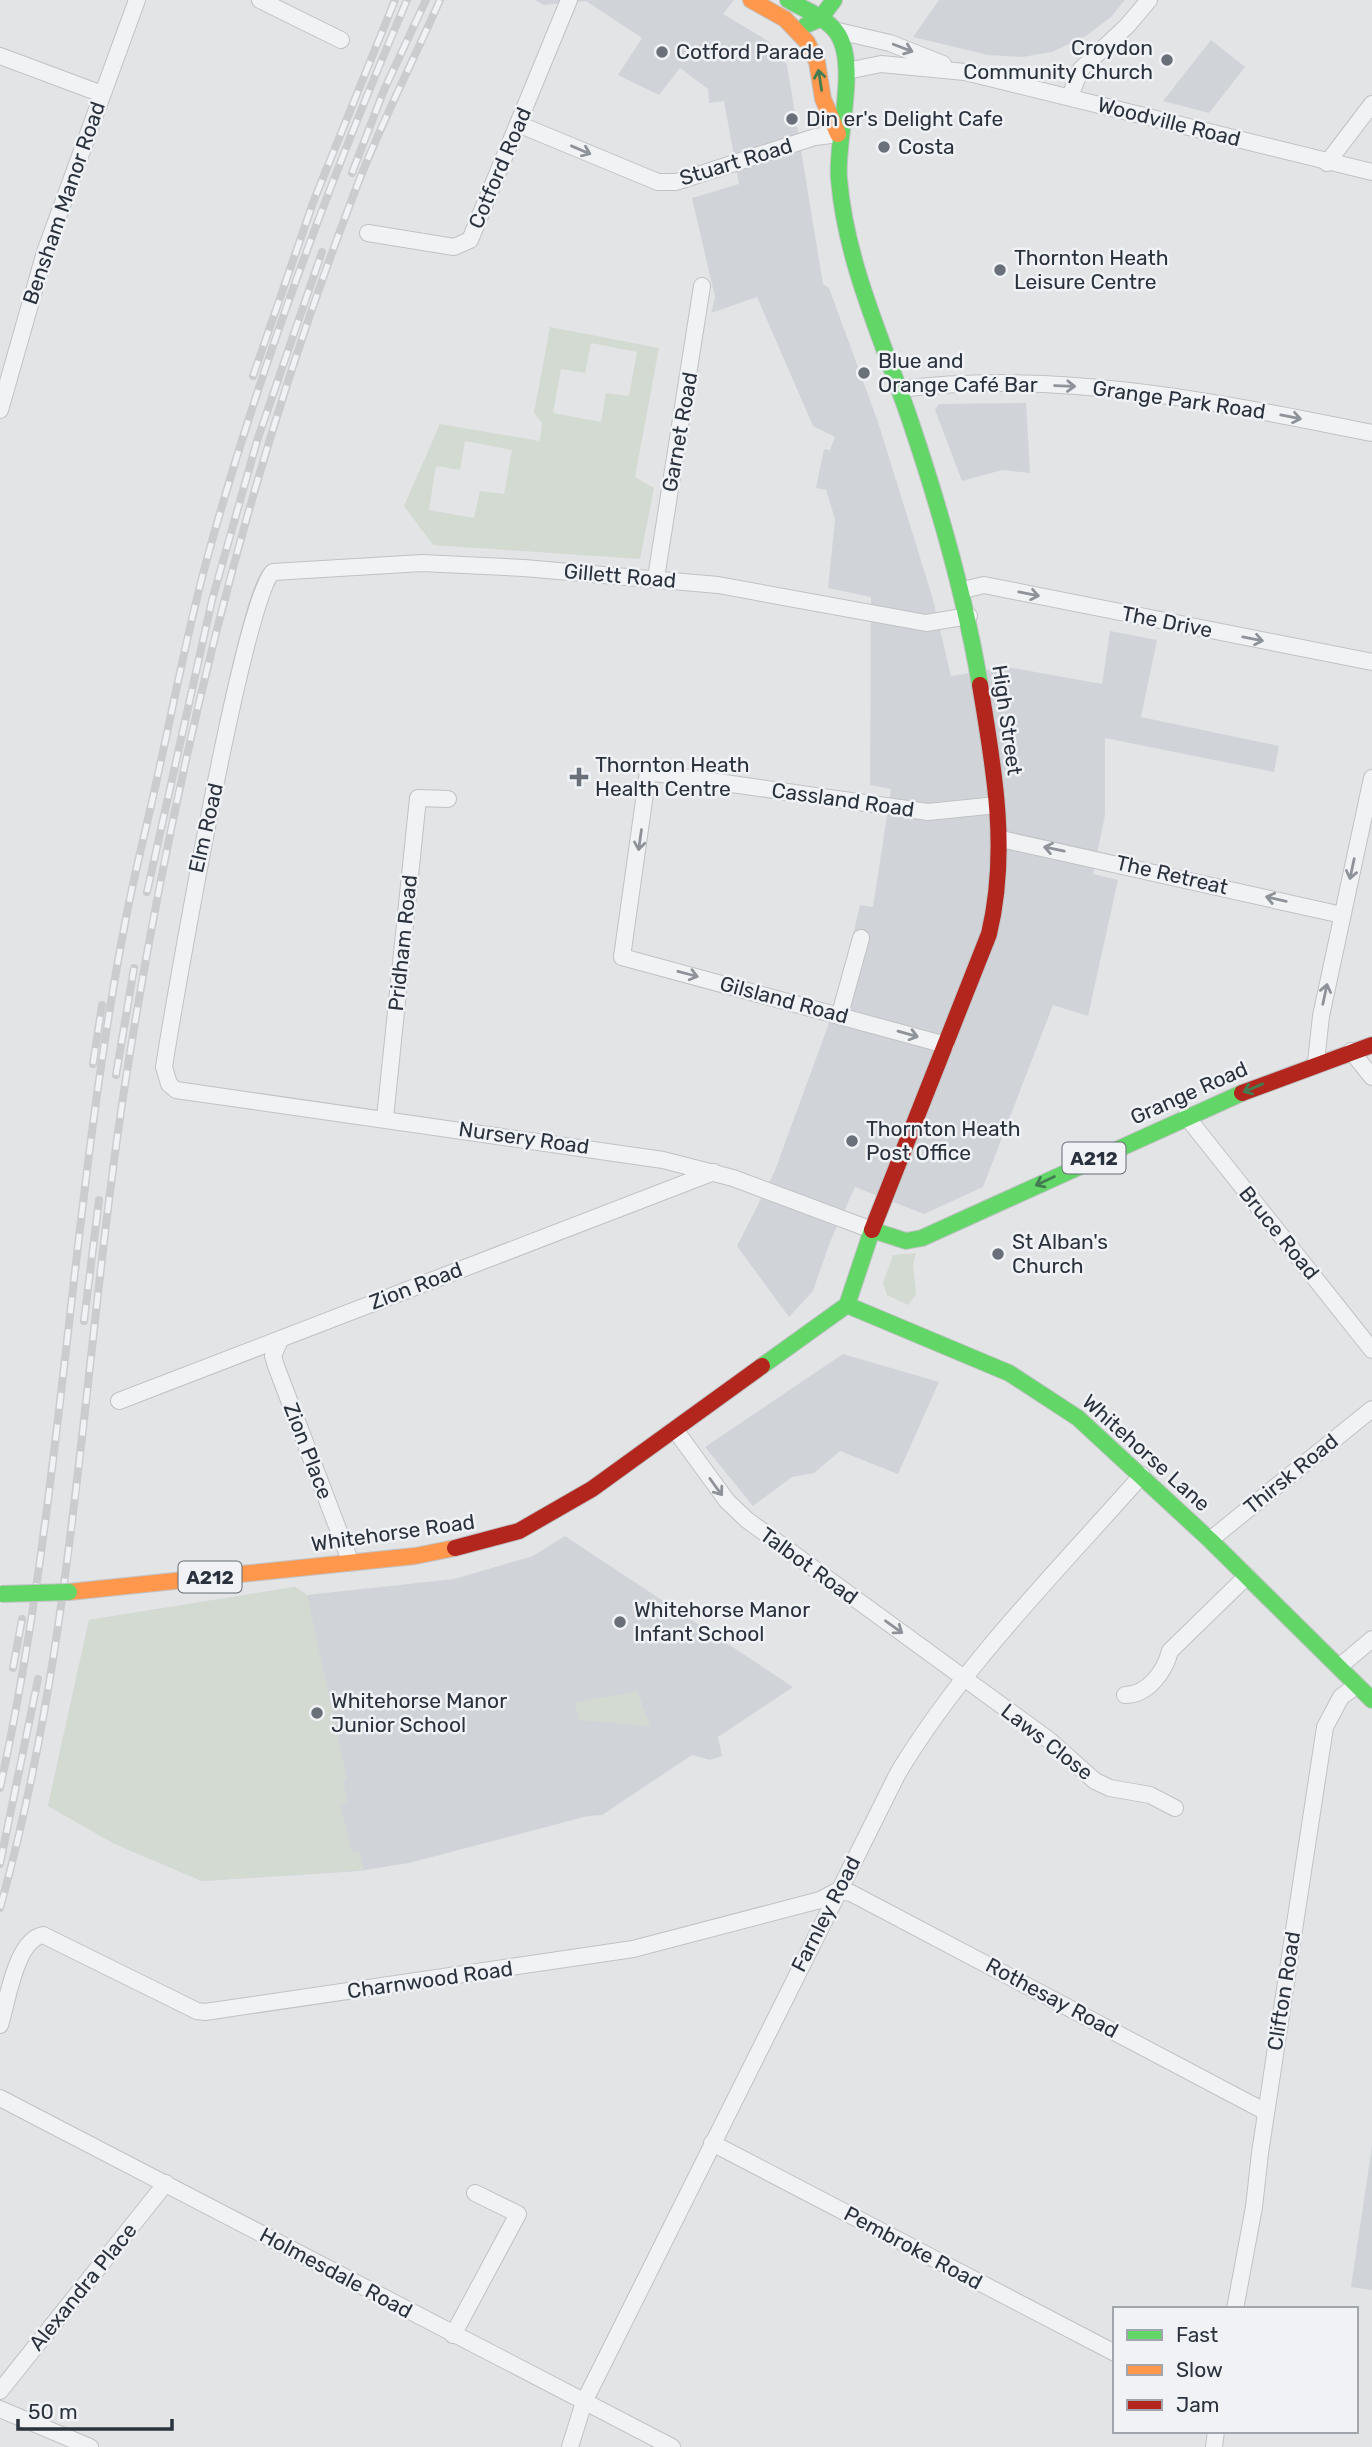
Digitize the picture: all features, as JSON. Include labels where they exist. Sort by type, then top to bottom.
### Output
[{"type":"main road","points":[[788,0],[838,31]]},
{"type":"main road","points":[[755,1],[797,29],[820,19],[834,0]]},
{"type":"main road","name":"High Street","points":[[797,29],[817,62],[823,99],[838,134]]},
{"type":"main road","name":"High Street","points":[[838,31],[847,71],[838,134],[839,177],[847,228],[857,271],[900,389],[963,590],[998,804],[1001,839],[999,884],[993,920],[872,1230],[846,1305]]},
{"type":"main road","name":"Grange Road","points":[[872,1230],[906,1241],[922,1238],[1186,1116],[1316,1062],[1372,1045]]},
{"type":"main road","name":"Whitehorse Road","points":[[0,1594],[69,1592],[351,1563],[453,1550],[519,1531],[569,1505],[676,1431],[846,1305]]},
{"type":"main road","name":"Whitehorse Lane","points":[[846,1305],[989,1363],[1031,1384],[1078,1418],[1210,1539],[1372,1700]]},
{"type":"street","name":"Bensham Manor Road","points":[[0,410],[6,367],[137,0]]},
{"type":"street","points":[[260,0],[341,40]]},
{"type":"street","name":"Cotford Road","points":[[368,233],[454,247],[463,245],[476,228],[569,0]]},
{"type":"street","points":[[1070,96],[1081,69],[1127,26],[1149,0]]},
{"type":"street","name":"Woodville Road","points":[[838,31],[890,43],[965,72]]},
{"type":"street","points":[[0,56],[102,94]]},
{"type":"street","name":"Woodville Road","points":[[847,71],[881,64],[965,72],[1372,172]]},
{"type":"street","points":[[1327,163],[1372,104]]},
{"type":"street","name":"Stuart Road","points":[[519,124],[657,182],[676,182],[816,137],[838,134]]},
{"type":"street","name":"Garnet Road","points":[[656,578],[702,286]]},
{"type":"street","name":"Grange Park Road","points":[[900,389],[959,384],[1140,391],[1372,433]]},
{"type":"street","name":"Gillett Road","points":[[268,575],[279,570],[422,563],[656,578],[775,594],[926,623],[969,617]]},
{"type":"street","name":"Elm Road","points":[[169,1083],[164,1067],[192,893],[234,704],[262,589],[268,575]]},
{"type":"street","name":"The Drive","points":[[963,590],[984,585],[1372,663]]},
{"type":"street","name":"Cassland Road","points":[[622,957],[648,772],[928,812],[998,804]]},
{"type":"street","points":[[1316,1062],[1316,1040],[1372,778]]},
{"type":"street","name":"Pridham Road","points":[[385,1118],[418,798],[448,799]]},
{"type":"street","name":"The Retreat","points":[[1001,839],[1342,915]]},
{"type":"street","points":[[840,1014],[860,937]]},
{"type":"street","name":"Gilsland Road","points":[[622,957],[840,1014],[946,1045]]},
{"type":"street","points":[[1351,1051],[1372,1077]]},
{"type":"street","name":"Nursery Road","points":[[169,1083],[182,1091],[622,1152],[714,1172],[872,1230]]},
{"type":"street","name":"Bruce Road","points":[[1186,1116],[1372,1350]]},
{"type":"street","name":"Zion Road","points":[[119,1401],[714,1172]]},
{"type":"street","name":"Zion Place","points":[[280,1340],[273,1356],[276,1366],[351,1563]]},
{"type":"street","name":"Thirsk Road","points":[[1210,1539],[1372,1409]]},
{"type":"street","name":"Talbot Road","points":[[676,1431],[720,1493],[747,1520],[964,1678]]},
{"type":"street","name":"Farnley Road","points":[[570,2447],[584,2402],[898,1773],[930,1723],[964,1678],[1142,1475]]},
{"type":"street","points":[[1125,1695],[1138,1693],[1152,1682],[1167,1665],[1170,1651],[1247,1576]]},
{"type":"street","points":[[1339,1667],[1372,1639]]},
{"type":"street","name":"Laws Close","points":[[964,1678],[1049,1740],[1095,1781],[1110,1787],[1150,1795],[1175,1808]]},
{"type":"street","name":"Clifton Road","points":[[1235,2307],[1254,2207],[1325,1727],[1341,1698],[1357,1685]]},
{"type":"street","name":"Charnwood Road","points":[[0,2025],[23,1947],[33,1937],[51,1937],[197,2011],[205,2012],[633,1950],[820,1900],[837,1891]]},
{"type":"street","name":"Rothesay Road","points":[[837,1891],[851,1893],[1266,2112]]},
{"type":"street","name":"Holmesdale Road","points":[[0,2098],[672,2447]]},
{"type":"street","name":"Pembroke Road","points":[[712,2143],[1113,2352]]},
{"type":"street","name":"Alexandra Place","points":[[0,2391],[166,2183]]},
{"type":"street","points":[[453,2335],[518,2214],[475,2193]]},
{"type":"street","points":[[0,2409],[90,2447]]},
{"type":"shaded area","points":[[535,0],[734,0],[723,14],[768,41],[787,65],[823,284],[829,288],[878,422],[932,596],[951,676],[1007,667],[1102,684],[1110,631],[1157,640],[1141,717],[1279,746],[1274,772],[1105,738],[1105,815],[1093,874],[1118,880],[1088,1016],[1053,1005],[983,1187],[924,1214],[855,1187],[830,1242],[813,1291],[789,1317],[737,1246],[774,1173],[839,996],[860,905],[873,907],[891,789],[870,785],[871,597],[828,588],[835,519],[826,490],[816,488],[824,449],[830,450],[835,437],[813,426],[757,297],[711,313],[715,297],[692,198],[739,184],[724,101],[709,103],[708,89],[680,68],[659,95],[618,75],[642,38],[586,1],[544,5]]},
{"type":"shaded area","points":[[939,0],[1125,0],[1111,17],[1086,36],[1052,52],[1022,57],[988,55],[913,37]]},
{"type":"shaded area","points":[[1211,40],[1245,67],[1209,113],[1163,101]]},
{"type":"shaded area","points":[[550,327],[659,348],[635,477],[654,488],[640,559],[433,545],[404,506],[440,424],[540,441],[542,423],[534,413]],"holes":[[[591,343],[637,352],[629,396],[606,393],[601,422],[553,413],[561,369],[585,373]],[[465,441],[512,450],[504,494],[480,491],[474,518],[429,510],[436,466],[460,470]]]},
{"type":"shaded area","points":[[1026,403],[1030,473],[1002,470],[962,481],[935,410],[939,404]]},
{"type":"shaded area","points":[[916,1253],[913,1265],[916,1294],[908,1305],[887,1295],[883,1283],[893,1255]]},
{"type":"shaded area","points":[[843,1354],[939,1382],[898,1474],[840,1451],[814,1473],[792,1477],[753,1506],[705,1447]]},
{"type":"shaded area","name":"Whitehorse Manor Junior School","points":[[565,1536],[793,1687],[718,1737],[722,1756],[710,1760],[692,1755],[602,1815],[588,1816],[409,1863],[359,1871],[202,1881],[115,1844],[48,1806],[89,1620],[295,1587],[307,1595],[454,1579],[533,1556]]},
{"type":"shaded area","points":[[295,1587],[307,1595],[347,1779],[343,1780],[347,1802],[340,1804],[352,1853],[360,1852],[364,1870],[202,1881],[115,1844],[48,1806],[89,1620]]},
{"type":"shaded area","points":[[637,1691],[650,1726],[579,1720],[575,1703]]},
{"type":"shaded area","points":[[1372,2146],[1372,2290],[1351,2287]]},
{"type":"railway","points":[[253,376],[314,200],[395,0]]},
{"type":"railway","points":[[0,1788],[38,1571],[107,1026],[130,900],[189,632],[230,478],[275,339],[351,134],[407,0]]},
{"type":"railway","points":[[352,173],[384,90],[426,0]]},
{"type":"railway","points":[[0,1908],[46,1703],[62,1600],[111,1182],[126,1078],[166,854],[190,743],[245,523],[313,306],[362,174],[440,0]]},
{"type":"railway","points":[[147,892],[212,600],[257,441],[322,252]]},
{"type":"railway","points":[[116,1075],[134,968]]},
{"type":"railway","points":[[93,1064],[102,1005]]},
{"type":"railway","points":[[84,1321],[99,1200]]},
{"type":"railway","points":[[13,1668],[22,1619]]},
{"type":"railway","points":[[0,1864],[38,1679]]},
{"type":"traffic: fast","points":[[788,0],[823,19],[833,28],[841,41],[846,58],[847,78],[839,179],[849,242],[942,520],[967,619],[980,685]]},
{"type":"traffic: fast","points":[[806,25],[820,19],[834,0]]},
{"type":"traffic: fast","points":[[762,1366],[847,1305],[872,1230],[906,1241],[922,1238],[1242,1093]]},
{"type":"traffic: fast","points":[[847,1305],[1009,1373],[1078,1418],[1210,1540],[1372,1700]]},
{"type":"traffic: fast","points":[[1,1594],[69,1592]]},
{"type":"traffic: slow","points":[[751,0],[785,19],[807,42],[817,62],[823,99],[838,134]]},
{"type":"traffic: slow","points":[[69,1592],[415,1556],[455,1548]]},
{"type":"traffic: jam","points":[[872,1230],[989,934],[995,903],[999,841],[994,778],[980,685]]},
{"type":"traffic: jam","points":[[1242,1093],[1372,1045]]},
{"type":"traffic: jam","points":[[455,1548],[519,1531],[592,1489],[762,1366]]},
{"type":"place","name":"Cotford Parade","points":[[662,52]]},
{"type":"place","name":"Croydon Community Church","points":[[1167,60]]},
{"type":"place","name":"Din er's Delight Cafe","points":[[792,119]]},
{"type":"place","name":"Costa","points":[[884,147]]},
{"type":"place","name":"Thornton Heath Leisure Centre","points":[[1000,270]]},
{"type":"place","name":"Blue and Orange Café Bar","points":[[864,373]]},
{"type":"place","name":"Thornton Heath Health Centre","points":[[579,777]]},
{"type":"place","name":"Thornton Heath Post Office","points":[[852,1141]]},
{"type":"place","name":"St Alban's Church","points":[[998,1254]]},
{"type":"place","name":"Whitehorse Manor Infant School","points":[[620,1622]]},
{"type":"place","name":"Whitehorse Manor Junior School","points":[[317,1713]]}]
